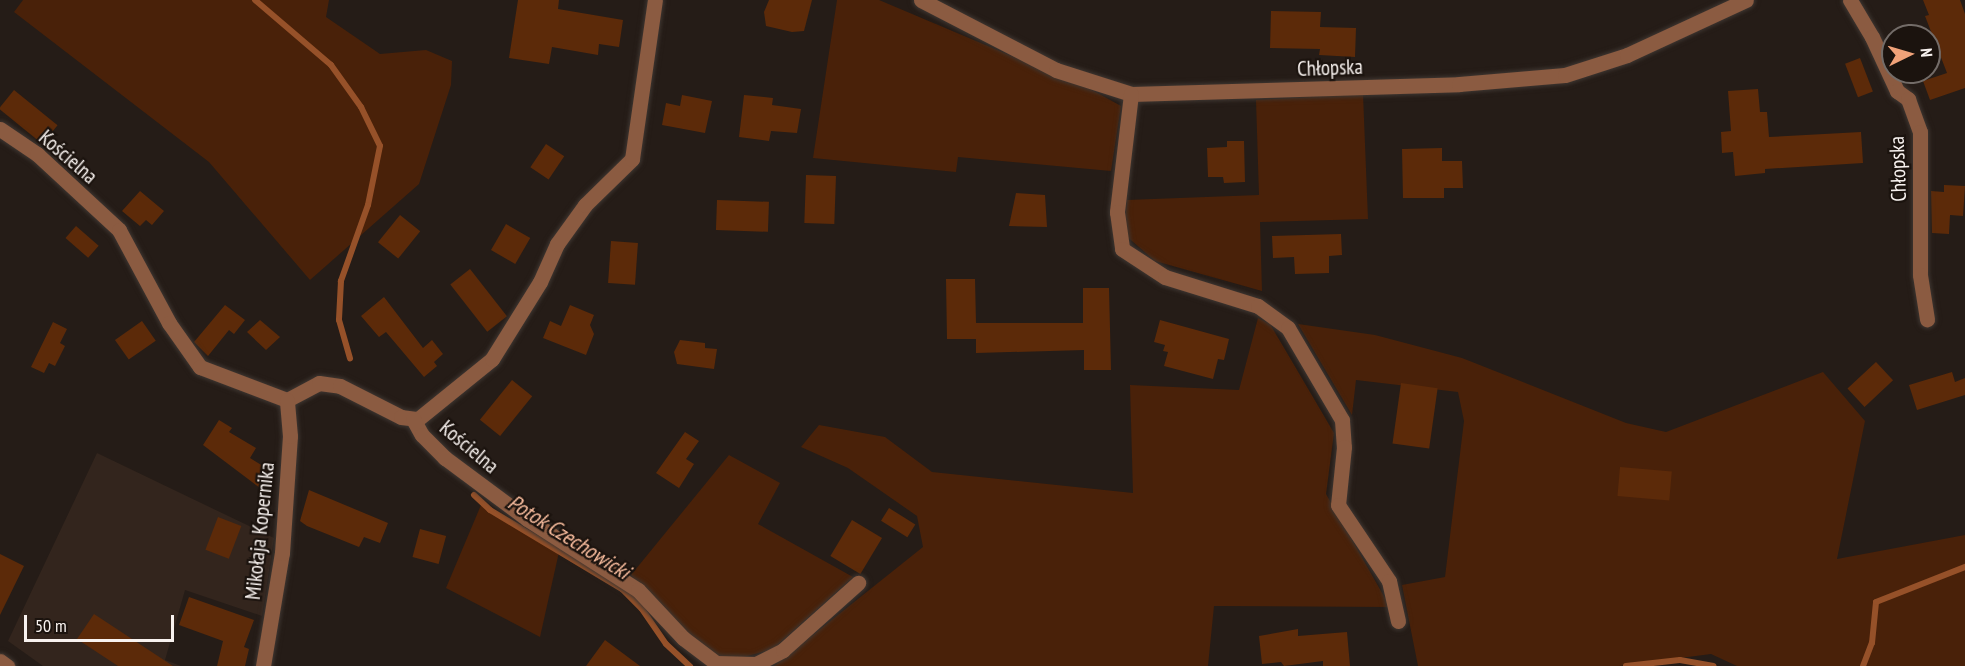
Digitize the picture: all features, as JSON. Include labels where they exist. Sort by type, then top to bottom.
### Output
[{"type":"street","points":[[413,418],[492,359],[540,282],[556,244],[585,205],[632,159],[655,0]]},
{"type":"street","name":"Chłopska","points":[[921,0],[1056,70],[1131,94],[1460,84],[1565,75],[1627,55],[1746,0]]},
{"type":"street","name":"Chłopska","points":[[1850,0],[1872,37],[1897,91],[1908,99],[1920,132],[1920,275],[1928,319]]},
{"type":"street","points":[[1131,94],[1117,212],[1122,249],[1165,277],[1258,306],[1288,328],[1342,420],[1344,447],[1338,505],[1389,581],[1398,621]]},
{"type":"street","name":"Kościelna","points":[[0,129],[37,154],[119,230],[169,323],[200,366],[287,400],[319,383],[340,386],[401,417],[413,418],[422,435],[445,458],[527,519],[638,590],[683,638],[716,663],[756,664],[783,650],[858,583]]},
{"type":"street","name":"Mikołaja Kopernika","points":[[263,666],[282,553],[290,436],[287,400]]},
{"type":"street","points":[[0,662],[7,666]]},
{"type":"shaded area","points":[[23,0],[329,0],[326,17],[380,54],[426,50],[452,61],[451,85],[419,184],[310,280],[209,162],[14,12]]},
{"type":"shaded area","points":[[837,0],[879,0],[1092,90],[1121,106],[1111,171],[958,157],[956,172],[813,158]]},
{"type":"shaded area","points":[[1363,94],[1368,219],[1260,222],[1262,291],[1155,261],[1124,234],[1127,200],[1259,195],[1256,100]]},
{"type":"shaded area","points":[[1258,318],[1270,324],[1334,433],[1326,494],[1390,607],[1214,606],[1208,666],[774,666],[923,547],[917,516],[848,468],[801,447],[819,425],[885,437],[932,472],[1133,493],[1130,385],[1239,390]]},
{"type":"shaded area","points":[[1298,324],[1375,335],[1462,358],[1626,423],[1666,432],[1823,372],[1865,421],[1837,559],[1965,535],[1965,666],[1737,666],[1711,654],[1619,666],[1418,666],[1402,585],[1445,577],[1464,421],[1458,392],[1356,380],[1352,415]]},
{"type":"shaded area","points":[[97,453],[274,538],[262,616],[185,590],[165,660],[181,666],[43,666],[8,641]]},
{"type":"shaded area","points":[[729,455],[780,483],[758,524],[853,577],[773,649],[729,661],[710,655],[693,642],[631,575]]},
{"type":"shaded area","points":[[481,505],[559,552],[540,637],[446,588]]},
{"type":"building","points":[[518,0],[559,0],[558,9],[623,20],[619,47],[599,44],[598,55],[552,47],[549,64],[509,58]]},
{"type":"building","points":[[769,0],[812,0],[804,31],[792,32],[766,26],[764,12]]},
{"type":"building","points":[[1923,0],[1960,0],[1965,14],[1965,88],[1930,100],[1924,84],[1941,84],[1941,75],[1947,73],[1941,57],[1941,24],[1928,24],[1925,16],[1929,15]]},
{"type":"building","points":[[1271,11],[1321,12],[1320,27],[1356,28],[1355,57],[1319,55],[1320,49],[1270,48]]},
{"type":"building","points":[[1860,58],[1873,92],[1858,97],[1845,64]]},
{"type":"building","points":[[1758,89],[1760,112],[1767,112],[1769,137],[1861,132],[1863,163],[1765,169],[1765,173],[1735,176],[1733,152],[1722,153],[1721,132],[1731,131],[1728,91]]},
{"type":"building","points":[[14,90],[58,125],[42,144],[0,110]]},
{"type":"building","points":[[682,95],[712,101],[705,133],[662,125],[666,103],[680,106]]},
{"type":"building","points":[[744,95],[773,98],[772,105],[801,109],[797,133],[771,131],[769,141],[739,137]]},
{"type":"building","points":[[1227,141],[1244,141],[1245,182],[1224,183],[1223,177],[1208,177],[1207,148],[1227,147]]},
{"type":"building","points":[[546,144],[564,156],[549,180],[530,167]]},
{"type":"building","points":[[1442,148],[1442,161],[1462,161],[1463,188],[1444,188],[1444,198],[1403,198],[1402,149]]},
{"type":"building","points":[[806,175],[836,176],[834,224],[804,223]]},
{"type":"building","points":[[1944,185],[1965,186],[1963,216],[1950,215],[1949,234],[1932,233],[1931,191],[1944,192]]},
{"type":"building","points":[[140,191],[164,211],[152,225],[146,220],[140,226],[122,211]]},
{"type":"building","points":[[1016,193],[1045,195],[1047,227],[1009,226]]},
{"type":"building","points":[[717,200],[769,202],[768,232],[716,230]]},
{"type":"building","points":[[400,215],[420,231],[398,259],[378,242]]},
{"type":"building","points":[[506,224],[530,238],[515,264],[491,250]]},
{"type":"building","points":[[76,226],[99,246],[88,258],[66,238]]},
{"type":"building","points":[[1341,234],[1342,255],[1329,256],[1329,273],[1295,274],[1294,257],[1273,258],[1272,236]]},
{"type":"building","points":[[611,241],[638,243],[635,285],[608,283]]},
{"type":"building","points":[[470,269],[507,316],[487,332],[450,284]]},
{"type":"building","points":[[946,279],[975,279],[976,323],[1083,323],[1083,288],[1109,288],[1111,370],[1084,370],[1084,350],[976,353],[976,339],[947,339]]},
{"type":"building","points":[[384,297],[423,348],[432,340],[443,354],[434,362],[437,366],[424,377],[386,332],[379,337],[361,316]]},
{"type":"building","points":[[225,305],[245,320],[234,334],[229,330],[208,356],[194,342]]},
{"type":"building","points":[[570,305],[594,315],[590,325],[594,334],[586,355],[543,338],[550,321],[561,326]]},
{"type":"building","points":[[260,320],[280,337],[266,350],[247,332]]},
{"type":"building","points":[[1160,320],[1229,339],[1224,360],[1218,359],[1213,379],[1164,366],[1168,352],[1163,351],[1165,345],[1154,342]]},
{"type":"building","points":[[142,321],[156,341],[129,360],[115,340]]},
{"type":"building","points":[[53,322],[67,329],[60,343],[65,346],[55,366],[49,363],[44,373],[31,367]]},
{"type":"building","points":[[680,340],[705,343],[705,348],[717,349],[714,369],[677,364],[674,352]]},
{"type":"building","points":[[1876,362],[1893,380],[1865,407],[1847,389]]},
{"type":"building","points":[[1952,372],[1955,382],[1965,378],[1965,395],[1917,410],[1909,385]]},
{"type":"building","points":[[512,380],[532,396],[500,436],[480,420]]},
{"type":"building","points":[[1401,383],[1438,388],[1429,449],[1393,443]]},
{"type":"building","points":[[219,420],[232,428],[229,432],[256,448],[250,458],[271,471],[260,488],[203,445]]},
{"type":"building","points":[[685,432],[699,441],[686,459],[694,464],[679,488],[656,473]]},
{"type":"building","points":[[1620,467],[1672,472],[1669,500],[1617,496]]},
{"type":"building","points":[[309,490],[388,523],[380,543],[364,537],[359,547],[300,521]]},
{"type":"building","points":[[889,508],[915,524],[907,537],[881,521]]},
{"type":"building","points":[[218,517],[241,526],[229,559],[205,550]]},
{"type":"building","points":[[852,520],[882,538],[860,574],[830,556]]},
{"type":"building","points":[[420,529],[446,536],[439,564],[412,557]]},
{"type":"building","points":[[0,554],[24,566],[0,615]]},
{"type":"building","points":[[189,597],[254,620],[244,647],[249,649],[245,666],[217,666],[223,641],[179,625]]},
{"type":"building","points":[[94,614],[173,666],[118,666],[77,639]]},
{"type":"building","points":[[1298,629],[1298,636],[1347,632],[1350,666],[1323,666],[1323,661],[1284,666],[1281,662],[1262,664],[1259,636]]},
{"type":"building","points":[[605,640],[640,666],[586,666]]},
{"type":"waterway","name":"Potok Czechowicki","points":[[255,0],[331,65],[361,107],[380,146],[368,205],[341,281],[339,320],[350,358]]},
{"type":"waterway","name":"Potok Czechowicki","points":[[474,495],[490,510],[622,589],[642,609],[666,644],[690,666]]},
{"type":"waterway","name":"Potok Czechowicki","points":[[1863,666],[1872,643],[1876,602],[1965,567]]},
{"type":"waterway","name":"Potok Czechowicki","points":[[1626,666],[1680,660],[1713,666]]}]
